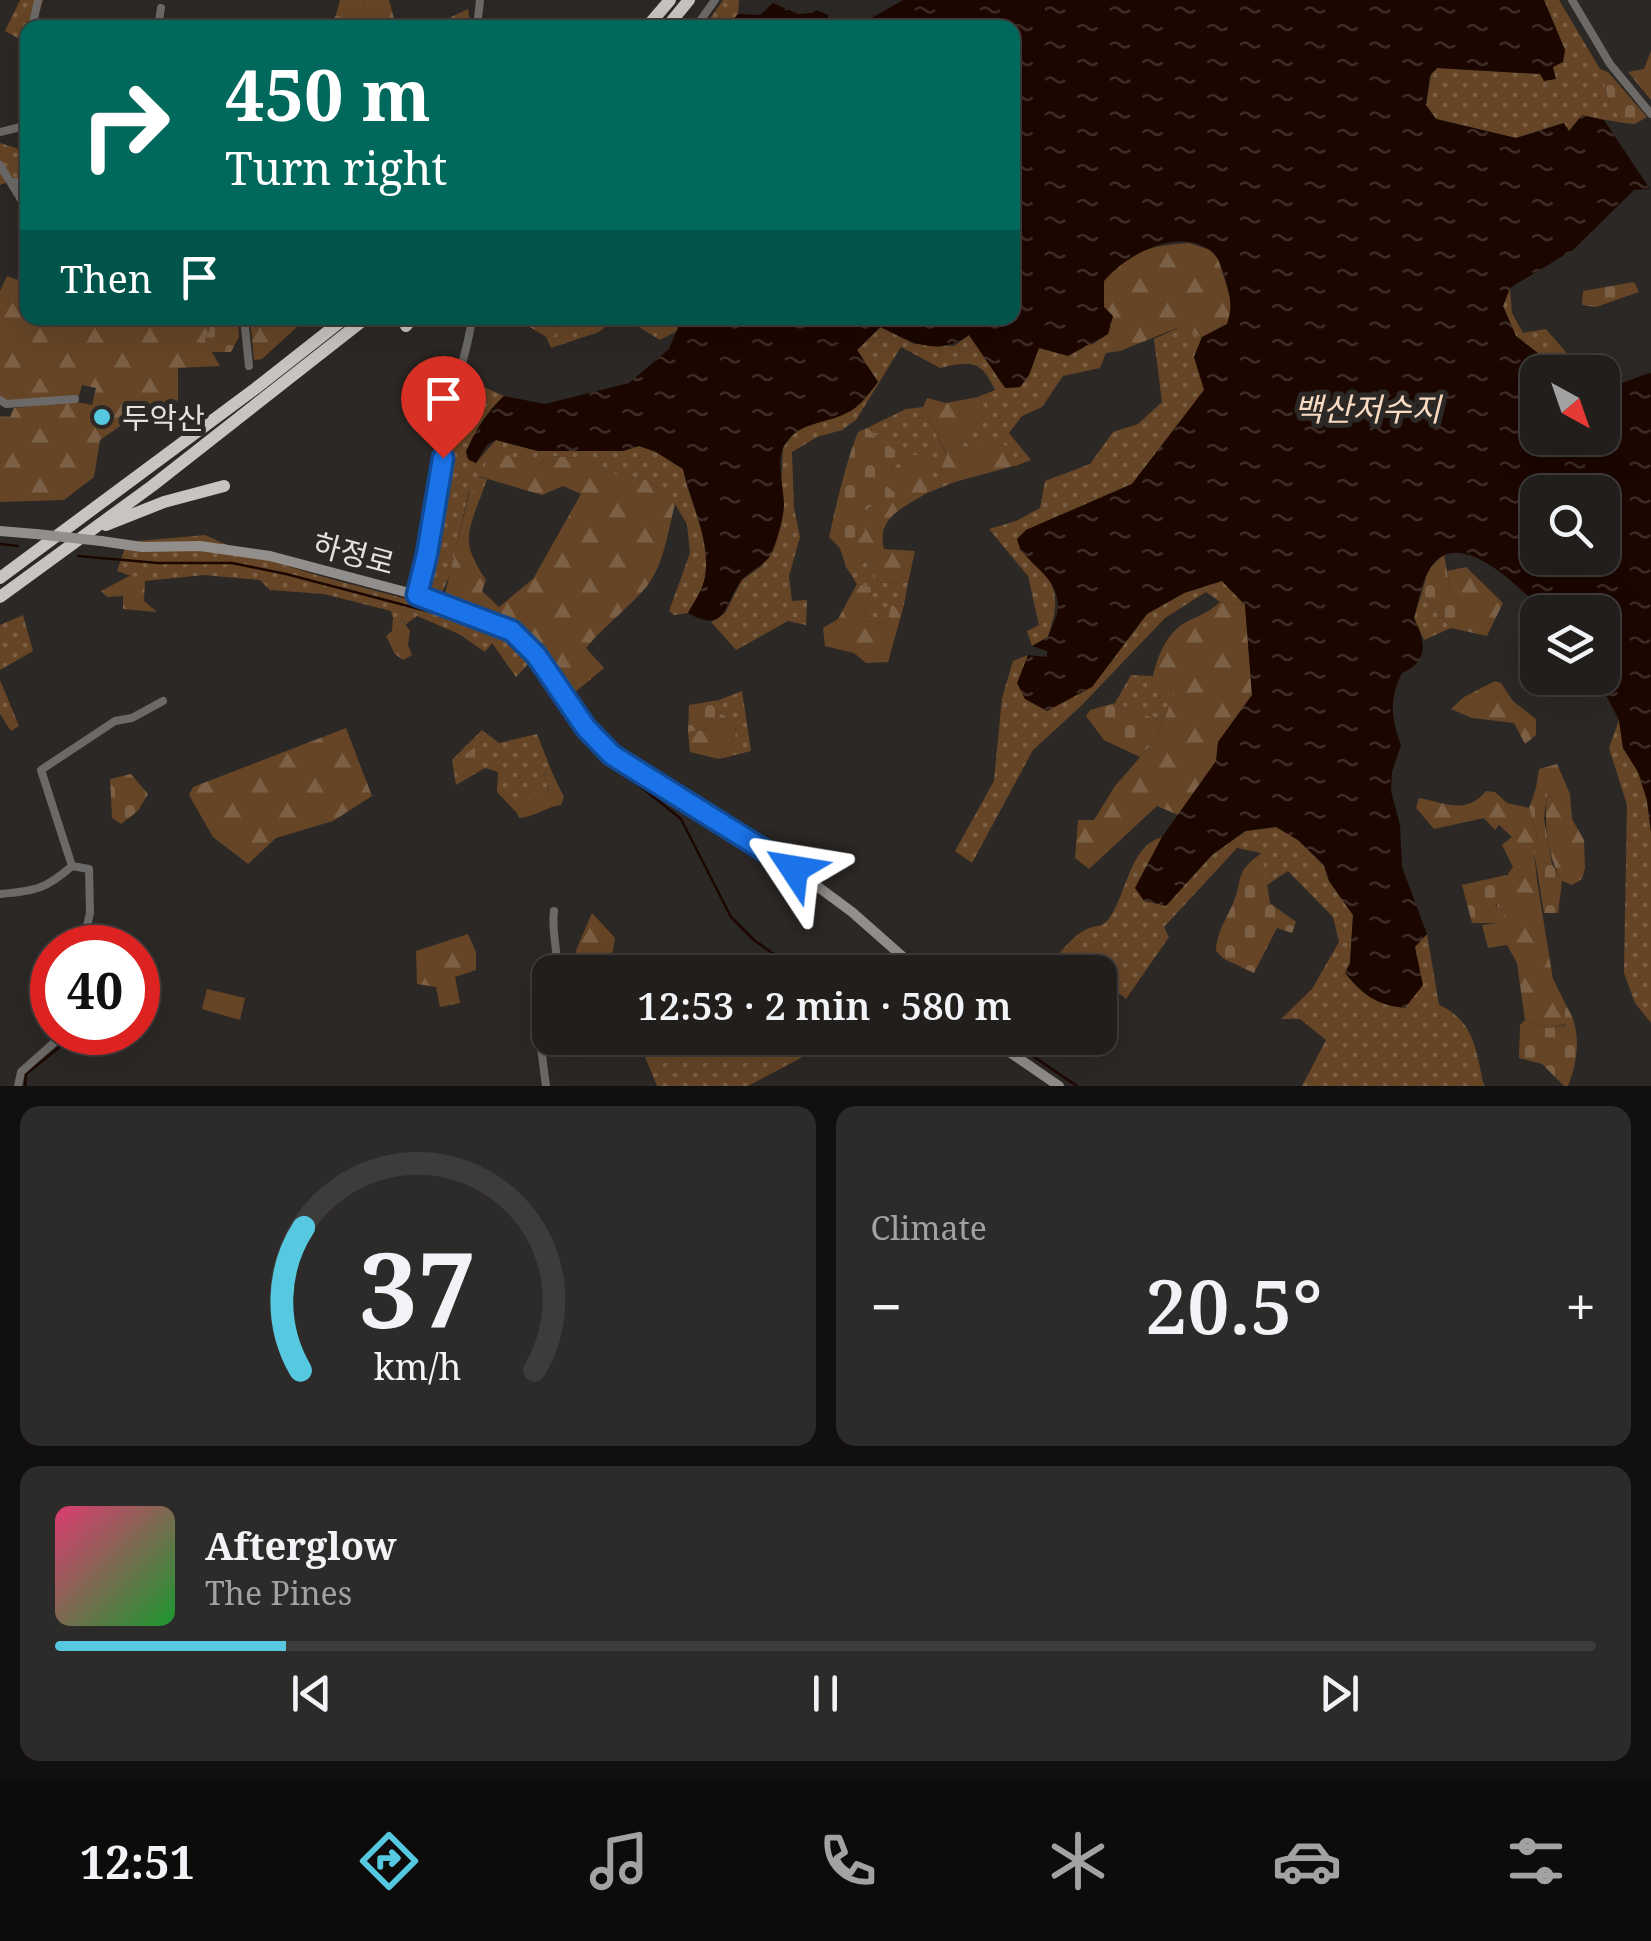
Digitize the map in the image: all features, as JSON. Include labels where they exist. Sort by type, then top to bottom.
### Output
[{"type":"highway","points":[[653,20],[670,0]]},
{"type":"highway","points":[[673,20],[690,0]]},
{"type":"highway","points":[[272,376],[325,325]]},
{"type":"highway","points":[[0,578],[336,325]]},
{"type":"highway","points":[[0,596],[312,364],[358,325]]},
{"type":"highway","points":[[85,534],[164,502],[224,486]]},
{"type":"street","points":[[1572,0],[1610,64],[1651,114]]},
{"type":"street","points":[[160,20],[162,8]]},
{"type":"street","points":[[0,165],[20,197]]},
{"type":"street","points":[[11,182],[20,182]]},
{"type":"street","points":[[245,325],[249,366]]},
{"type":"street","points":[[417,595],[454,394],[471,325]]},
{"type":"street","points":[[0,400],[6,404],[75,399]]},
{"type":"street","name":"하정로","points":[[0,532],[142,547],[200,546],[270,556],[417,595],[512,631],[536,655],[586,728],[612,755],[794,869],[901,955]]},
{"type":"street","points":[[72,866],[41,770],[115,721],[132,718],[163,701]]},
{"type":"street","points":[[0,894],[36,891],[53,883],[72,866]]},
{"type":"street","points":[[72,866],[89,869],[87,925]]},
{"type":"street","points":[[554,911],[552,941],[558,955]]},
{"type":"street","points":[[18,1086],[20,1072],[42,1055]]},
{"type":"street","points":[[542,1055],[546,1086]]},
{"type":"street","points":[[1014,1055],[1059,1086]]},
{"type":"green space","points":[[20,0],[43,0],[37,20],[20,20],[20,39],[5,31]]},
{"type":"green space","points":[[340,0],[363,0],[365,6],[358,20],[336,15]]},
{"type":"green space","points":[[363,0],[389,0],[394,20],[358,20],[365,6]]},
{"type":"green space","points":[[723,0],[739,0],[738,14],[733,20],[709,20]]},
{"type":"green space","points":[[1544,0],[1559,0],[1600,69],[1608,72],[1603,78],[1609,103],[1624,123],[1582,116],[1569,131],[1563,123],[1516,138],[1436,119],[1426,105],[1431,75],[1437,68],[1541,74],[1544,81],[1565,50]]},
{"type":"green space","points":[[468,9],[470,20],[445,20]]},
{"type":"green space","points":[[1651,51],[1651,100],[1628,72],[1644,69]]},
{"type":"green space","points":[[1608,72],[1647,117],[1635,124],[1624,123],[1609,103],[1603,78]]},
{"type":"green space","points":[[0,143],[20,151],[20,179],[0,185]]},
{"type":"green space","points":[[1189,243],[1210,250],[1218,259],[1233,306],[1227,324],[1202,337],[1177,328],[1120,351],[1108,334],[1113,316],[1104,307],[1104,281],[1132,256]]},
{"type":"green space","points":[[7,276],[20,281],[20,325],[211,325],[205,340],[220,366],[178,368],[178,400],[156,416],[129,420],[100,440],[94,477],[64,500],[0,502],[0,416],[10,417],[14,408],[72,401],[92,405],[96,388],[82,385],[79,396],[7,402],[0,396],[0,291]]},
{"type":"green space","points":[[1634,282],[1639,292],[1596,307],[1582,305],[1583,291]]},
{"type":"green space","points":[[1510,288],[1512,313],[1523,333],[1546,329],[1568,355],[1540,355],[1516,336],[1503,306]]},
{"type":"green space","points":[[211,325],[238,325],[239,337],[231,352],[212,352],[205,340]]},
{"type":"green space","points":[[251,325],[299,325],[262,359],[254,360]]},
{"type":"green space","points":[[526,325],[560,325],[555,335],[546,337]]},
{"type":"green space","points":[[560,325],[608,325],[599,332],[551,348],[546,337],[555,335]]},
{"type":"green space","points":[[635,325],[679,325],[677,331],[660,340]]},
{"type":"green space","points":[[881,327],[914,344],[954,346],[969,335],[1006,388],[1020,387],[1039,348],[1093,344],[1108,334],[1120,351],[1106,353],[1100,368],[1063,376],[1042,407],[1022,416],[1009,433],[1031,460],[1015,466],[972,453],[961,444],[964,433],[988,413],[978,397],[995,390],[985,372],[967,364],[940,368],[901,347],[856,420],[792,452],[794,508],[800,537],[789,576],[792,601],[807,600],[806,625],[788,621],[736,650],[711,622],[725,613],[742,580],[763,565],[784,505],[783,448],[796,430],[851,411],[878,382],[857,350]]},
{"type":"green space","points":[[1178,328],[1202,337],[1194,357],[1205,389],[1132,484],[1026,530],[1019,549],[1048,578],[1055,596],[1048,637],[1032,646],[1027,631],[1039,625],[1028,576],[989,529],[1040,508],[1045,481],[1090,464],[1113,432],[1138,424],[1162,402],[1154,339]]},
{"type":"green space","points":[[475,383],[504,396],[492,408],[466,451],[467,458],[476,463],[496,440],[538,451],[623,451],[639,446],[683,469],[703,536],[706,563],[702,586],[688,613],[674,615],[669,611],[690,553],[687,524],[675,504],[648,480],[612,474],[583,458],[553,456],[537,465],[479,477],[487,479],[481,496],[469,491],[442,593],[426,592],[458,389]]},
{"type":"green space","points":[[978,397],[988,413],[965,433],[961,444],[972,453],[990,437],[1012,449],[1017,465],[955,482],[940,471],[947,455],[923,407],[927,398],[946,403]]},
{"type":"green space","points":[[923,407],[947,456],[940,471],[955,482],[927,493],[926,479],[867,428],[906,409]]},
{"type":"green space","points":[[867,428],[903,457],[882,482],[895,493],[894,499],[876,503],[862,513],[865,531],[854,548],[840,548],[829,537],[853,445],[858,432]]},
{"type":"green space","points":[[906,446],[914,455],[925,455],[927,493],[893,515],[884,529],[884,549],[915,551],[908,583],[879,582],[866,562],[846,567],[840,548],[854,548],[861,514],[876,503],[882,482],[903,457]]},
{"type":"green space","points":[[494,451],[537,465],[553,456],[583,458],[612,474],[648,480],[675,504],[658,568],[641,594],[586,648],[604,668],[574,693],[545,655],[519,631],[444,598],[470,490],[481,496],[470,530],[470,548],[486,580],[482,591],[499,607],[533,579],[581,494],[563,486],[542,495],[478,476]]},
{"type":"green space","points":[[205,535],[275,562],[469,618],[502,635],[533,659],[516,677],[492,643],[485,652],[459,634],[417,616],[406,624],[401,618],[393,618],[391,611],[324,594],[270,590],[260,580],[204,575],[145,581],[117,571],[127,542]]},
{"type":"green space","points":[[1444,554],[1450,590],[1467,608],[1468,615],[1451,628],[1422,592],[1428,570]]},
{"type":"green space","points":[[866,562],[879,582],[908,583],[904,605],[891,606],[887,623],[863,621],[872,587],[857,584],[846,567]]},
{"type":"green space","points":[[1466,567],[1503,603],[1487,636],[1451,628],[1467,608],[1450,590],[1447,571]]},
{"type":"green space","points":[[131,575],[145,581],[144,601],[157,612],[123,609],[123,596],[107,597],[101,591]]},
{"type":"green space","points":[[1222,581],[1245,605],[1220,602],[1206,592],[1165,618],[1033,750],[972,863],[955,851],[994,781],[1002,698],[1013,661],[1028,655],[1018,683],[1092,687],[1147,614],[1184,593]]},
{"type":"green space","points":[[857,584],[872,587],[863,621],[887,623],[891,606],[904,605],[888,662],[866,663],[854,653],[825,646],[823,628],[838,619]]},
{"type":"green space","points":[[1422,592],[1451,628],[1424,640],[1414,618]]},
{"type":"green space","points":[[1220,602],[1245,605],[1252,695],[1218,742],[1217,761],[1178,815],[1157,806],[1089,869],[1075,858],[1078,820],[1094,820],[1115,786],[1157,738],[1177,686],[1158,693],[1151,683],[1169,637]]},
{"type":"green space","points":[[23,615],[33,651],[0,670],[0,625]]},
{"type":"green space","points":[[393,618],[401,618],[410,631],[408,645],[412,655],[403,660],[395,654],[386,636],[392,631]]},
{"type":"green space","points":[[1131,675],[1153,676],[1151,683],[1178,685],[1163,722],[1115,703]]},
{"type":"green space","points":[[0,680],[19,726],[11,731],[0,714]]},
{"type":"green space","points":[[1495,681],[1536,719],[1536,735],[1525,744],[1514,723],[1472,718],[1451,709],[1464,697]]},
{"type":"green space","points":[[742,691],[751,751],[719,759],[735,737],[736,724],[718,711],[722,706],[719,700]]},
{"type":"green space","points":[[719,700],[722,706],[709,729],[688,732],[689,705]]},
{"type":"green space","points":[[1115,703],[1163,722],[1157,738],[1140,757],[1104,740],[1086,716],[1090,710]]},
{"type":"green space","points":[[718,711],[736,724],[735,737],[719,759],[690,752],[688,732],[709,729]]},
{"type":"green space","points":[[1619,720],[1623,748],[1638,772],[1647,800],[1651,833],[1651,1023],[1635,1003],[1624,973],[1627,805],[1609,748]]},
{"type":"green space","points":[[346,728],[372,796],[333,821],[276,838],[248,864],[213,837],[189,795],[193,787]]},
{"type":"green space","points":[[482,730],[499,743],[537,734],[554,777],[544,774],[549,793],[530,797],[517,813],[497,792],[498,772],[485,768],[456,785],[452,760]]},
{"type":"green space","points":[[474,748],[481,749],[486,757],[479,767],[467,773],[458,769],[455,762]]},
{"type":"green space","points":[[1557,764],[1570,794],[1572,819],[1584,840],[1585,868],[1582,879],[1572,885],[1562,881],[1553,861],[1546,828],[1547,794],[1536,788],[1539,769]]},
{"type":"green space","points":[[131,774],[148,794],[138,811],[121,824],[112,818],[110,779]]},
{"type":"green space","points":[[544,774],[554,777],[564,797],[561,805],[519,818],[517,813],[528,794],[549,792]]},
{"type":"green space","points":[[1536,788],[1547,794],[1544,819],[1552,864],[1562,881],[1558,913],[1544,913],[1534,852],[1538,838],[1529,808]]},
{"type":"green space","points":[[1486,791],[1495,792],[1507,803],[1529,808],[1538,838],[1534,852],[1537,881],[1553,979],[1567,1007],[1562,1013],[1567,1024],[1548,1028],[1525,1020],[1517,963],[1507,945],[1488,948],[1482,925],[1498,923],[1499,894],[1513,867],[1502,845],[1512,837],[1499,825],[1495,830],[1484,818],[1434,829],[1416,808],[1419,798],[1463,805]]},
{"type":"green space","points":[[1276,827],[1298,840],[1324,866],[1329,881],[1353,915],[1350,963],[1415,946],[1427,934],[1439,1005],[1467,1028],[1484,1086],[1302,1086],[1326,1040],[1300,1019],[1281,1019],[1312,989],[1339,942],[1333,917],[1288,871],[1267,885],[1261,853],[1237,848],[1164,927],[1169,937],[1126,999],[1117,992],[1117,955],[1058,955],[1075,937],[1108,920],[1135,861],[1151,842],[1162,837],[1135,888],[1165,906],[1212,855],[1246,831]]},
{"type":"green space","points":[[1262,853],[1270,903],[1296,922],[1292,933],[1277,928],[1254,973],[1216,951],[1243,871]]},
{"type":"green space","points":[[1506,875],[1505,894],[1495,905],[1503,909],[1505,919],[1498,923],[1472,923],[1462,885]]},
{"type":"green space","points":[[592,913],[615,938],[612,955],[575,955]]},
{"type":"green space","points":[[468,934],[476,952],[476,970],[455,977],[460,1003],[440,1007],[436,987],[417,984],[416,951]]},
{"type":"green space","points":[[207,989],[245,998],[240,1020],[202,1009]]},
{"type":"green space","points":[[1567,1007],[1575,1026],[1577,1046],[1568,1086],[1564,1086],[1542,1064],[1519,1058],[1520,1025],[1525,1020],[1548,1028],[1566,1025],[1562,1013]]},
{"type":"green space","points":[[645,1057],[801,1058],[748,1086],[657,1086]]},
{"type":"water","name":"백산저수지","points":[[903,0],[1544,0],[1565,50],[1563,62],[1553,67],[1556,79],[1544,81],[1540,74],[1437,68],[1430,75],[1426,105],[1436,119],[1516,138],[1564,123],[1569,131],[1582,115],[1604,120],[1650,189],[1634,190],[1573,250],[1510,288],[1503,306],[1516,336],[1540,355],[1520,355],[1520,455],[1620,455],[1620,383],[1651,373],[1651,832],[1638,772],[1623,748],[1619,720],[1606,695],[1620,695],[1620,595],[1526,595],[1488,564],[1454,553],[1440,558],[1428,572],[1414,618],[1423,650],[1417,663],[1402,673],[1393,700],[1401,745],[1392,772],[1391,791],[1400,825],[1402,867],[1427,934],[1415,947],[1423,985],[1405,1008],[1371,998],[1345,973],[1350,963],[1353,915],[1329,881],[1324,865],[1298,840],[1276,827],[1245,831],[1212,855],[1166,906],[1144,901],[1135,888],[1162,837],[1216,761],[1218,742],[1252,695],[1245,605],[1222,581],[1184,593],[1147,614],[1092,687],[1047,711],[1025,699],[1017,683],[1028,655],[1047,657],[1047,651],[1032,646],[1048,637],[1058,610],[1056,595],[1017,539],[1026,530],[1132,484],[1204,390],[1194,357],[1202,337],[1227,324],[1230,301],[1218,259],[1197,244],[1182,241],[1152,247],[1113,271],[1104,281],[1104,307],[1113,316],[1108,334],[1068,356],[1039,348],[1020,387],[1005,388],[969,335],[935,347],[880,327],[857,350],[878,382],[852,410],[799,430],[785,444],[780,466],[784,510],[773,550],[741,581],[722,614],[710,621],[688,613],[702,586],[706,563],[703,536],[683,469],[639,446],[623,451],[538,451],[496,440],[487,445],[476,463],[469,460],[466,452],[487,415],[504,396],[545,404],[629,383],[669,349],[679,325],[1020,325],[1020,20],[868,20]]},
{"type":"water","points":[[773,3],[798,14],[816,10],[828,15],[828,20],[733,20],[738,14],[760,15]]},
{"type":"waterway","points":[[0,544],[18,546]]},
{"type":"waterway","points":[[78,556],[158,563],[232,563],[286,574],[465,621],[504,638],[524,656]]},
{"type":"waterway","points":[[532,664],[571,714]]},
{"type":"waterway","points":[[591,740],[599,751]]},
{"type":"waterway","points":[[610,762],[681,819],[731,917],[775,955]]},
{"type":"waterway","points":[[25,1086],[26,1074],[50,1055]]},
{"type":"waterway","points":[[1031,1055],[1077,1086]]},
{"type":"place","name":"두악산","points":[[102,417]]},
{"type":"route","points":[[443,458],[417,595],[512,631],[536,655],[586,728],[612,755],[794,869]]}]
